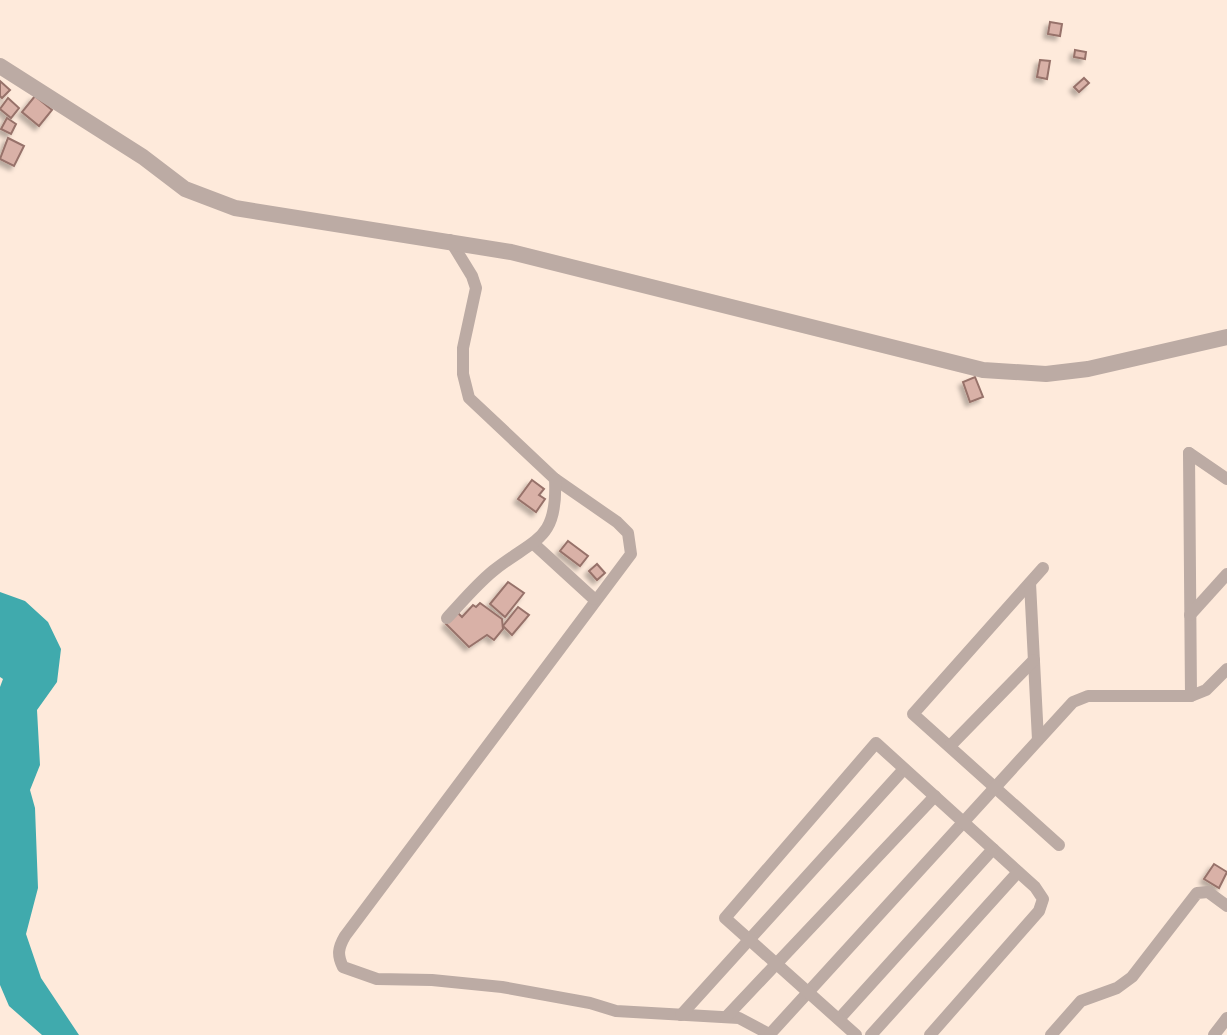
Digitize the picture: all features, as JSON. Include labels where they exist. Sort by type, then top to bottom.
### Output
[{"type":"street","points":[[0,66],[143,157],[185,189],[234,208],[450,240],[511,252],[983,370],[1046,374],[1088,369],[1227,337]]},
{"type":"street","points":[[450,240],[472,276],[476,288],[463,348],[463,374],[469,398],[555,479],[617,522],[628,533],[631,542],[626,562],[594,599],[550,664],[345,936],[338,948],[343,967],[377,979],[432,980],[502,987],[590,1003],[616,1011],[654,1016],[739,1018],[771,1034],[1073,702],[1088,696],[1191,696],[1206,690],[1227,669]]},
{"type":"street","points":[[1191,696],[1189,453],[1227,479]]},
{"type":"street","points":[[447,618],[496,570],[535,545],[552,519],[555,479]]},
{"type":"street","points":[[535,545],[594,599]]},
{"type":"street","points":[[1043,568],[913,713],[1059,845]]},
{"type":"street","points":[[1190,615],[1227,574]]},
{"type":"street","points":[[1030,583],[1038,740]]},
{"type":"street","points":[[950,747],[1034,660]]},
{"type":"street","points":[[856,1035],[724,918],[876,743],[1040,892],[1042,905],[930,1035]]},
{"type":"street","points":[[681,1015],[904,769]]},
{"type":"street","points":[[726,1017],[935,796]]},
{"type":"street","points":[[839,1019],[993,849]]},
{"type":"street","points":[[871,1035],[1018,872]]},
{"type":"street","points":[[1051,1035],[1081,1001],[1117,988],[1132,976],[1197,892],[1208,892],[1227,906]]},
{"type":"street","points":[[1214,1035],[1227,1018]]},
{"type":"water","points":[[0,592],[25,601],[48,622],[61,649],[57,682],[37,710],[40,765],[30,790],[35,808],[38,888],[26,934],[41,978],[79,1035],[42,1035],[9,1006],[0,985],[0,687],[3,679],[0,677]]},
{"type":"building","points":[[1050,22],[1062,24],[1060,36],[1048,34]]},
{"type":"building","points":[[1075,50],[1086,52],[1085,59],[1074,57]]},
{"type":"building","points":[[1040,60],[1050,61],[1047,79],[1037,77]]},
{"type":"building","points":[[1084,78],[1089,83],[1079,92],[1074,87]]},
{"type":"building","points":[[0,81],[10,90],[2,98],[0,96]]},
{"type":"building","points":[[35,96],[52,110],[39,126],[22,112]]},
{"type":"building","points":[[8,98],[19,108],[11,118],[0,109]]},
{"type":"building","points":[[7,118],[16,124],[11,134],[1,129]]},
{"type":"building","points":[[8,138],[24,146],[14,166],[0,159]]},
{"type":"building","points":[[975,377],[983,397],[970,402],[963,382]]},
{"type":"building","points":[[532,480],[544,489],[539,495],[545,499],[536,512],[518,499]]},
{"type":"building","points":[[568,541],[588,556],[580,566],[560,551]]},
{"type":"building","points":[[597,564],[605,573],[597,580],[589,571]]},
{"type":"building","points":[[508,582],[524,593],[505,617],[490,604]]},
{"type":"building","points":[[480,603],[502,619],[503,629],[494,640],[487,635],[469,647],[446,624],[456,611],[462,617],[473,605],[476,607]]},
{"type":"building","points":[[518,607],[529,615],[512,635],[503,626]]},
{"type":"building","points":[[1214,864],[1227,872],[1219,888],[1204,879]]}]
